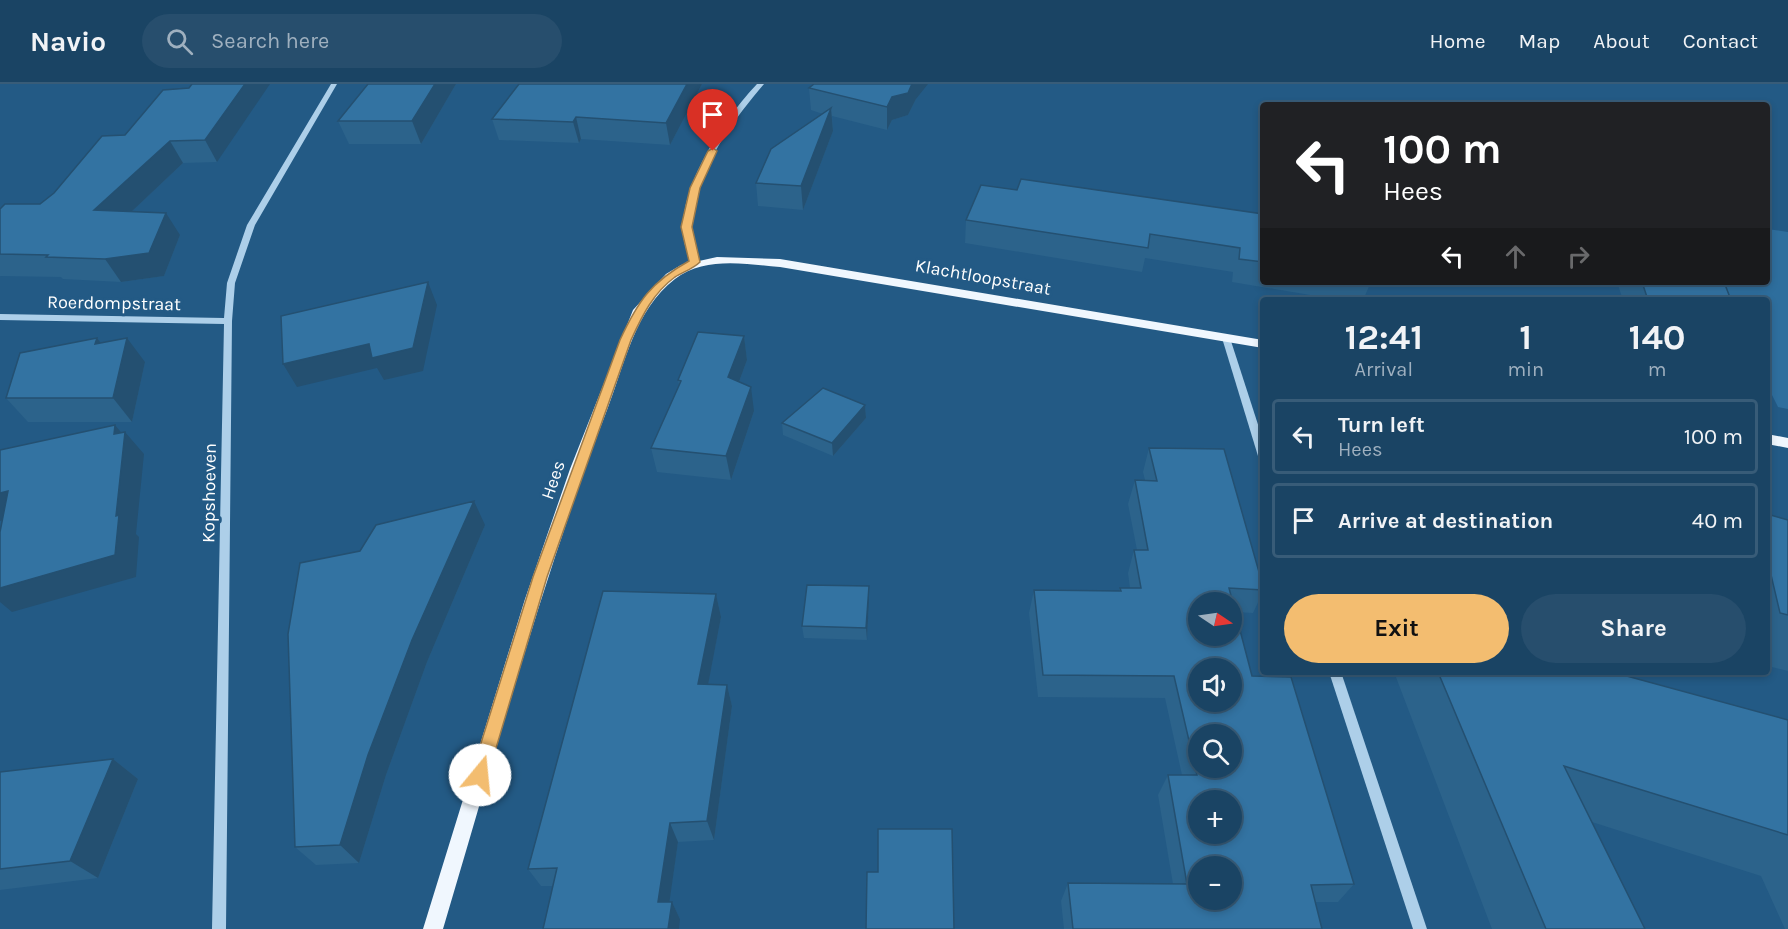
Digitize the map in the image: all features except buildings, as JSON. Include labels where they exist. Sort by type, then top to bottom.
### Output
[{"type":"main road","name":"Klachtloopstraat","points":[[695,262],[720,260],[780,263],[1260,344]]},
{"type":"main road","name":"Hees","points":[[433,929],[533,599],[577,469],[625,340],[639,310],[654,290],[671,275],[695,262]]},
{"type":"main road","points":[[1770,440],[1788,443]]},
{"type":"street","name":"Kopshoeven","points":[[219,929],[228,321],[231,283],[251,225],[334,84]]},
{"type":"street","points":[[695,262],[686,227],[695,188],[732,120],[761,84]]},
{"type":"street","name":"Roerdompstraat","points":[[0,317],[228,321]]},
{"type":"street","points":[[1226,338],[1260,446]]},
{"type":"street","points":[[1336,675],[1420,929]]},
{"type":"shaded area","points":[[1770,229],[1788,232],[1788,409],[1778,407],[1770,391],[1770,297],[1724,297],[1718,285],[1770,285]]},
{"type":"route","points":[[480,775],[540,577],[625,340],[639,310],[654,290],[671,275],[695,262],[686,227],[695,188],[713,151]]}]
